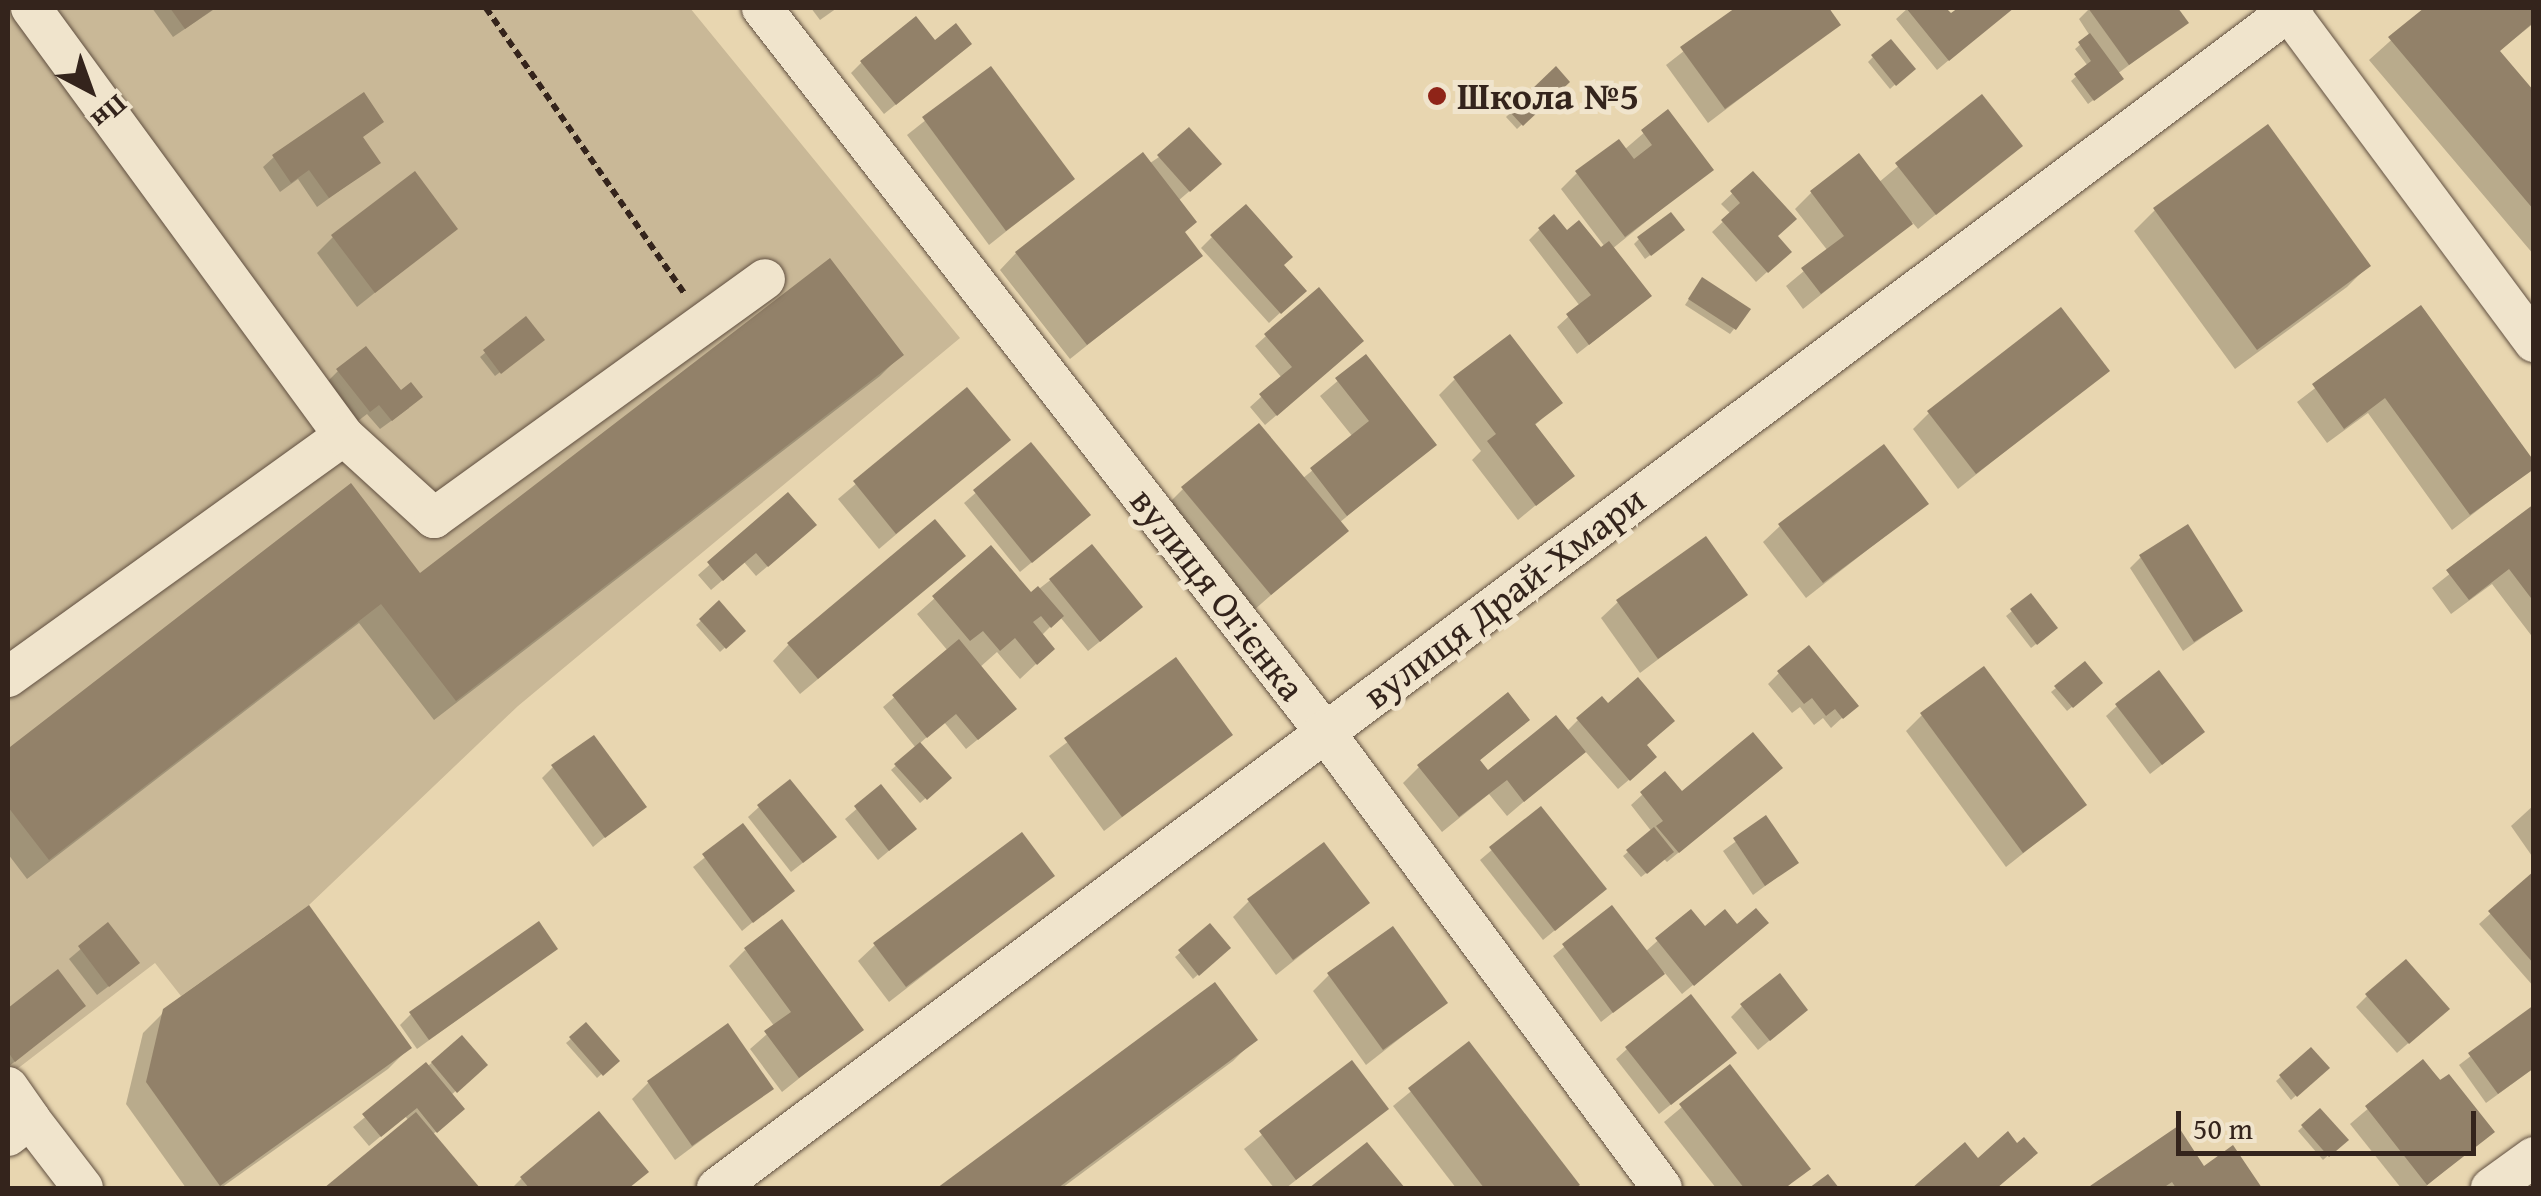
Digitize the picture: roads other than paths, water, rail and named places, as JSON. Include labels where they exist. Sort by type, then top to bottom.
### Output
[{"type":"street","points":[[31,8],[344,436],[434,518],[765,278]]},
{"type":"street","name":"вулиця Огієнка","points":[[762,8],[1324,731],[1662,1188]]},
{"type":"street","points":[[2290,9],[2534,342]]},
{"type":"street","name":"вулиця Драй-Хмари","points":[[718,1188],[2290,9]]},
{"type":"street","points":[[8,677],[344,436]]},
{"type":"street","points":[[15,1114],[83,1188]]},
{"type":"street","points":[[2491,1188],[2534,1157]]},
{"type":"place","name":"Школа №5","points":[[1437,96]]}]
